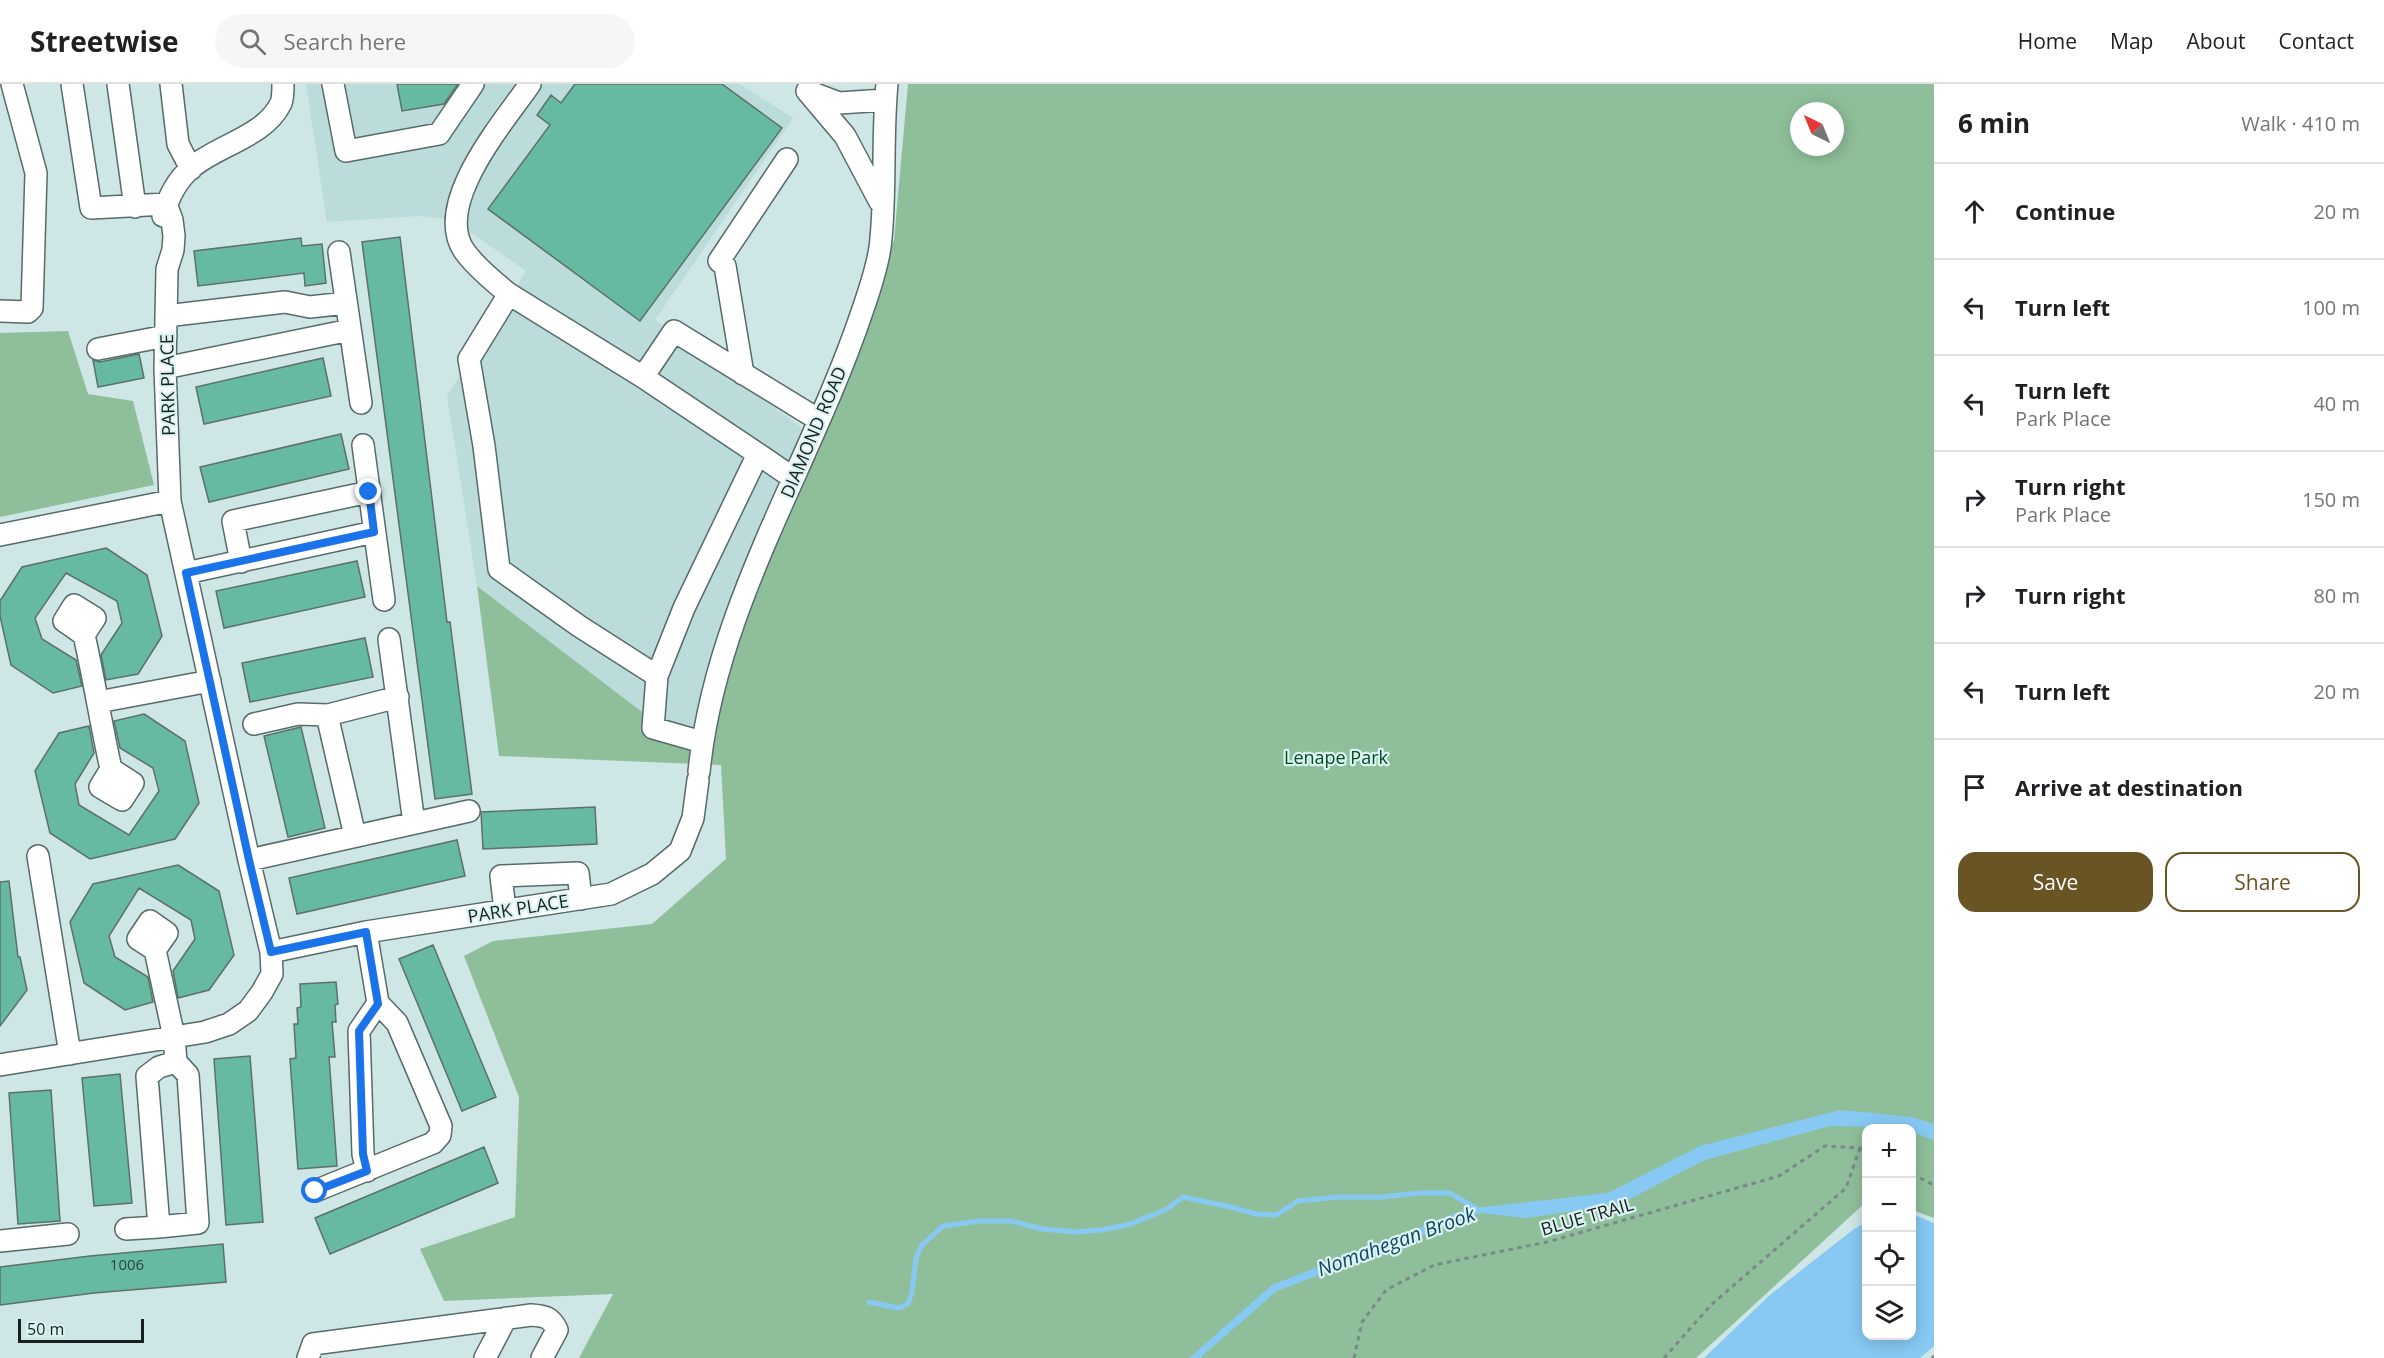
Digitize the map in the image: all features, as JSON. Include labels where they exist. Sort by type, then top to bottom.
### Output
[{"type":"street","points":[[0,311],[28,312],[32,308],[36,172],[12,84]]},
{"type":"street","points":[[72,84],[91,208],[166,204],[173,190],[191,169],[210,154],[255,130],[269,118],[281,102],[283,84]]},
{"type":"street","points":[[118,84],[135,207]]},
{"type":"street","points":[[171,84],[178,144],[191,169]]},
{"type":"street","points":[[333,84],[346,151],[439,134],[473,84]]},
{"type":"street","points":[[530,84],[480,156],[459,198],[455,225],[464,251],[509,294],[643,377],[793,478]]},
{"type":"street","points":[[803,87],[851,104],[886,92]]},
{"type":"street","points":[[803,87],[845,135],[882,205]]},
{"type":"street","name":"DIAMOND ROAD","points":[[699,776],[709,705],[730,633],[762,550],[839,374],[863,310],[881,240],[886,92]]},
{"type":"street","points":[[743,374],[725,266],[719,261],[787,159]]},
{"type":"street","name":"PARK PLACE","points":[[0,1065],[205,1032],[229,1024],[248,1011],[272,974],[271,952],[170,501],[165,368],[167,269],[161,252],[162,220],[166,204]]},
{"type":"street","points":[[339,252],[361,403]]},
{"type":"street","points":[[509,294],[469,359],[484,446],[499,568],[579,626],[657,676]]},
{"type":"street","points":[[99,349],[166,326],[285,302],[310,307],[346,303]]},
{"type":"street","points":[[165,368],[350,330]]},
{"type":"street","points":[[643,377],[674,332],[819,420]]},
{"type":"street","points":[[363,445],[384,600]]},
{"type":"street","points":[[702,742],[653,728],[657,676],[684,608],[758,454]]},
{"type":"street","points":[[241,562],[233,520],[369,492]]},
{"type":"street","points":[[0,535],[170,501]]},
{"type":"street","points":[[186,573],[374,532]]},
{"type":"street","points":[[84,635],[111,769]]},
{"type":"street","points":[[389,639],[414,823]]},
{"type":"street","points":[[98,702],[210,681]]},
{"type":"street","points":[[254,724],[298,714],[327,715],[398,697]]},
{"type":"street","points":[[327,715],[354,836]]},
{"type":"street","name":"PARK PLACE","points":[[271,952],[366,932],[611,894],[652,874],[680,851],[693,818],[699,776]]},
{"type":"street","points":[[249,860],[469,811]]},
{"type":"street","points":[[38,856],[70,1054]]},
{"type":"street","points":[[505,910],[501,876],[578,873],[581,899]]},
{"type":"street","points":[[315,1191],[433,1143],[440,1136],[441,1126],[397,1023],[378,1004],[366,932]]},
{"type":"street","points":[[126,1229],[198,1223],[188,1075],[176,1062],[174,1037],[155,950]]},
{"type":"street","points":[[367,1171],[363,1154],[359,1031],[378,1004]]},
{"type":"street","points":[[159,1227],[147,1076],[159,1066],[176,1062]]},
{"type":"street","points":[[0,1241],[68,1234]]},
{"type":"street","points":[[308,1358],[313,1344],[506,1318],[545,1316],[552,1321],[557,1330],[542,1358]]},
{"type":"street","points":[[485,1358],[506,1318]]},
{"type":"path","name":"BLUE TRAIL","points":[[1354,1358],[1362,1322],[1386,1290],[1434,1265],[1547,1242],[1779,1176],[1825,1146],[1860,1149]]},
{"type":"path","points":[[1664,1358],[1711,1305],[1846,1188],[1860,1149]]},
{"type":"path","points":[[1916,1176],[1934,1185]]},
{"type":"shaded area","points":[[306,84],[740,84],[793,118],[655,320],[820,441],[719,684],[710,729],[667,731],[477,586],[447,396],[526,271],[453,220],[419,216],[327,222]]},
{"type":"green space","name":"Lenape Park","points":[[908,84],[1934,84],[1934,1218],[1916,1211],[1916,1124],[1862,1124],[1862,1206],[1696,1358],[579,1358],[613,1294],[444,1301],[420,1249],[515,1217],[519,1097],[464,956],[493,941],[652,924],[726,859],[721,765],[499,756],[477,586],[667,731],[710,729],[719,684],[820,441],[894,240]]},
{"type":"green space","points":[[68,331],[88,394],[133,401],[154,485],[0,517],[0,333]]},
{"type":"water","name":"Nomahegan Brook","points":[[1840,1110],[1912,1117],[1934,1124],[1934,1140],[1916,1133],[1916,1124],[1830,1126],[1705,1160],[1620,1204],[1527,1218],[1481,1213],[1277,1291],[1200,1358],[1189,1358],[1272,1285],[1466,1209],[1608,1193],[1700,1146]]},
{"type":"water","points":[[1916,1216],[1934,1223],[1934,1346],[1920,1358],[1704,1358],[1771,1294],[1862,1224],[1862,1340],[1916,1340]]},
{"type":"building","points":[[397,84],[458,84],[444,104],[402,111]]},
{"type":"building","points":[[575,84],[722,84],[782,128],[640,321],[488,209],[550,125],[537,115],[551,95],[561,103]]},
{"type":"building","points":[[400,237],[447,622],[450,622],[472,794],[435,799],[362,242]]},
{"type":"building","points":[[301,238],[302,246],[322,244],[326,283],[305,286],[304,273],[198,286],[194,251]]},
{"type":"building","points":[[139,354],[144,378],[98,387],[93,360],[100,362]]},
{"type":"building","points":[[323,358],[331,396],[204,424],[196,387]]},
{"type":"building","points":[[341,434],[349,469],[209,502],[200,467]]},
{"type":"building","points":[[106,548],[147,575],[162,636],[138,674],[106,680],[101,655],[122,623],[117,601],[66,573],[35,618],[42,639],[76,660],[82,686],[53,693],[11,665],[0,616],[0,601],[22,567]]},
{"type":"building","points":[[357,561],[365,597],[224,628],[216,591]]},
{"type":"building","points":[[365,638],[373,677],[250,702],[242,663]]},
{"type":"building","points":[[144,714],[185,741],[199,803],[175,839],[90,859],[50,833],[35,771],[59,733],[89,726],[94,753],[75,784],[79,805],[129,835],[159,791],[153,768],[120,748],[114,721]]},
{"type":"building","points":[[301,727],[325,828],[288,837],[264,736]]},
{"type":"building","points":[[595,807],[597,844],[483,849],[481,812]]},
{"type":"building","points":[[457,840],[465,876],[297,914],[289,878]]},
{"type":"building","points":[[178,865],[219,891],[234,955],[209,990],[178,998],[173,971],[195,939],[191,920],[139,888],[109,936],[115,957],[148,977],[153,1002],[125,1010],[84,983],[70,922],[93,884]]},
{"type":"building","points":[[9,881],[18,957],[20,957],[27,990],[0,1026],[0,882]]},
{"type":"building","points":[[433,945],[496,1097],[462,1111],[399,959]]},
{"type":"building","points":[[336,982],[338,1004],[335,1005],[336,1022],[332,1022],[335,1057],[329,1057],[337,1166],[298,1169],[290,1059],[296,1058],[294,1024],[298,1024],[297,1008],[301,1007],[300,984]]},
{"type":"building","points":[[250,1056],[263,1222],[226,1225],[214,1059]]},
{"type":"building","points":[[120,1074],[132,1203],[94,1206],[82,1078]]},
{"type":"building","points":[[51,1090],[60,1221],[18,1224],[9,1093]]},
{"type":"building","points":[[484,1147],[498,1183],[330,1254],[315,1218]]},
{"type":"building","points":[[223,1244],[226,1282],[94,1293],[0,1305],[0,1267]]},
{"type":"waterway","name":"Nomahegan Brook","points":[[869,1302],[899,1308],[908,1304],[912,1292],[916,1258],[922,1245],[943,1226],[979,1221],[1011,1221],[1042,1229],[1076,1232],[1101,1230],[1131,1224],[1167,1209],[1183,1197],[1256,1214],[1276,1215],[1298,1201],[1337,1197],[1450,1193],[1477,1209]]},
{"type":"route","points":[[315,1191],[367,1171],[363,1154],[359,1031],[378,1004],[366,932],[271,952],[186,573],[374,532],[369,492]]}]
